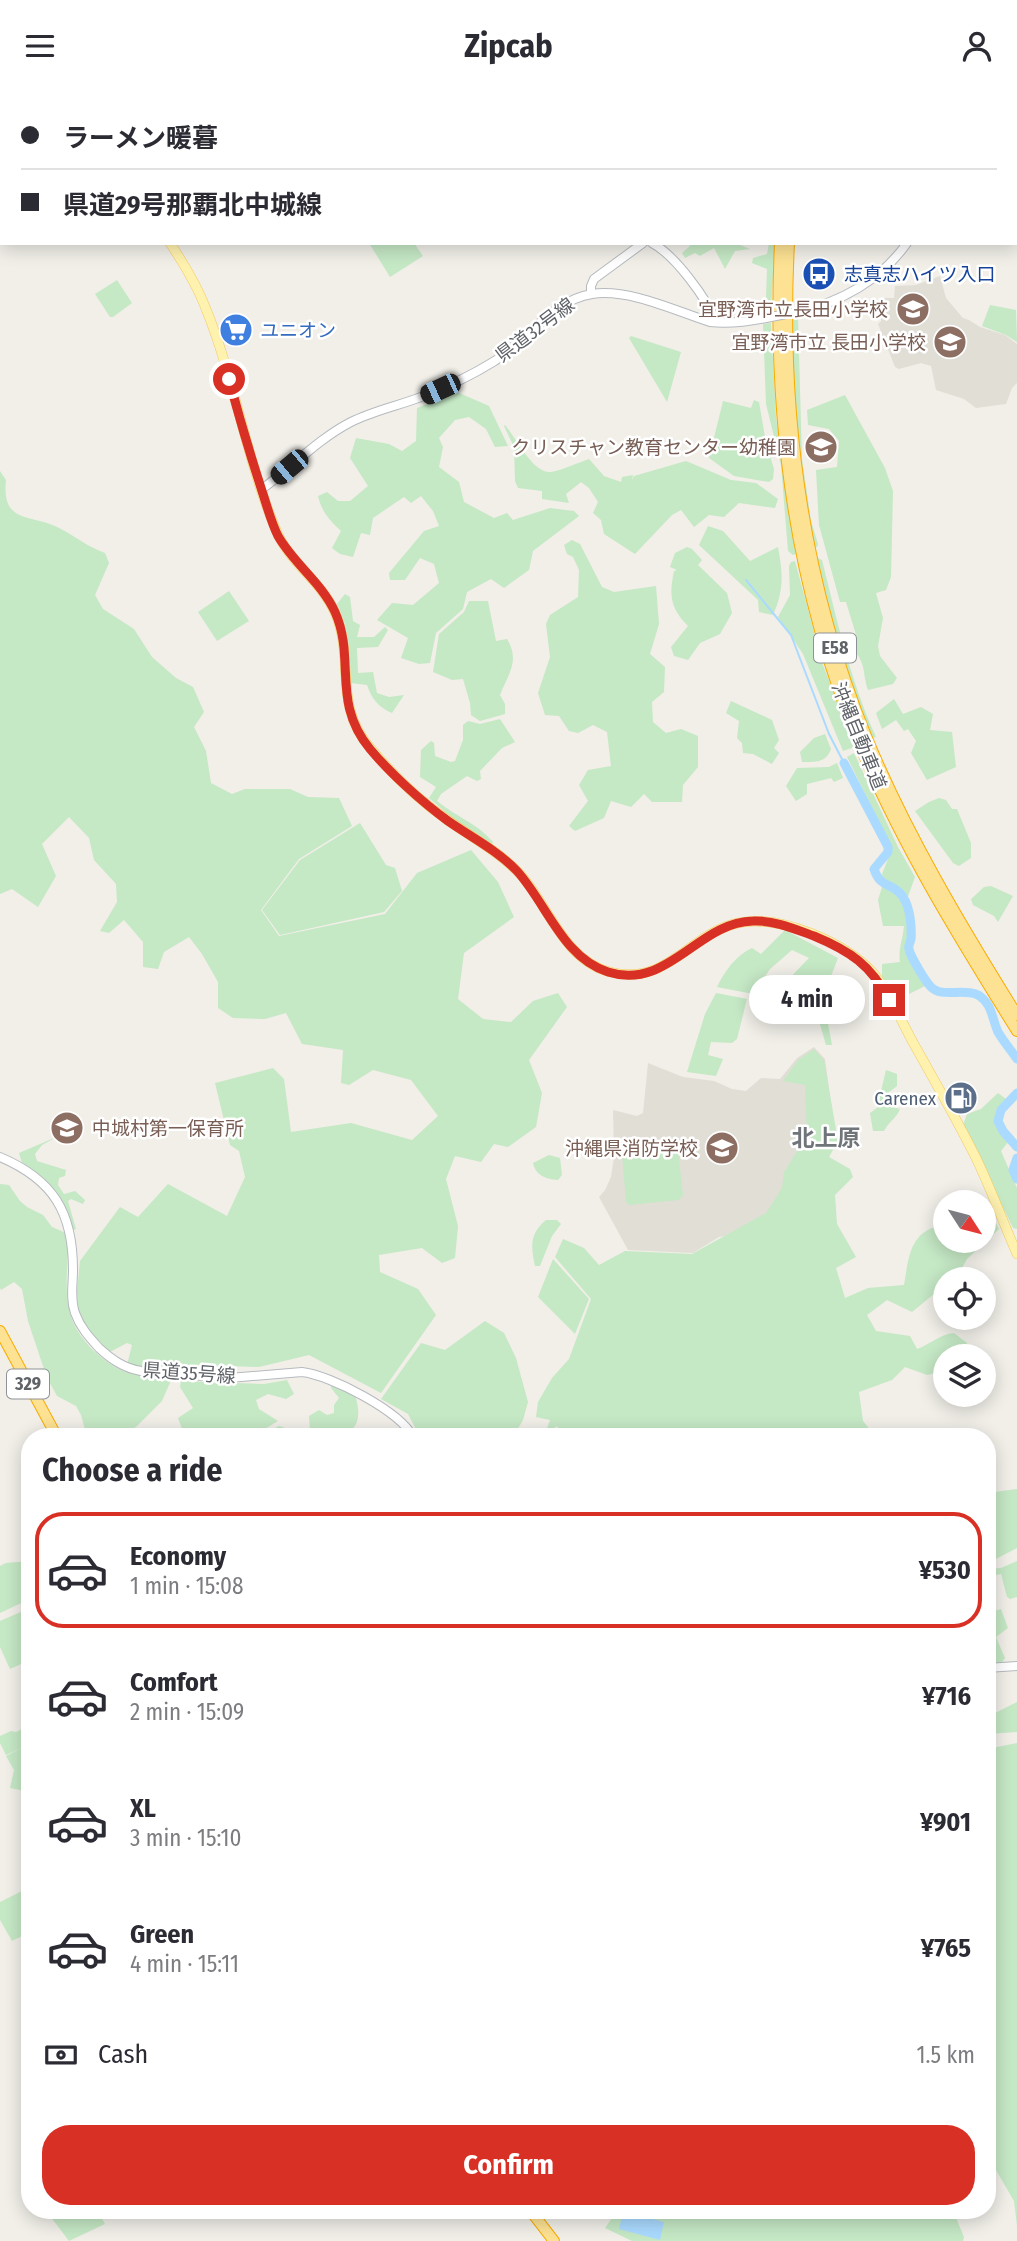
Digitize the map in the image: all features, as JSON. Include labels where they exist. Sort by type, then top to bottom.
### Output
[{"type":"highway","name":"沖縄自動車道","points":[[780,245],[777,327],[782,432],[801,553],[818,625],[859,744],[894,819],[949,919],[1017,1031]]},
{"type":"highway","name":"沖縄自動車道","points":[[789,245],[786,328],[791,431],[807,537],[834,647],[881,771],[968,935],[1017,1014]]},
{"type":"highway","name":"329","points":[[0,1331],[52,1428]]},
{"type":"highway","points":[[537,2219],[554,2241]]},
{"type":"main road","points":[[171,245],[198,290],[211,322],[262,489],[280,538],[326,596],[335,613],[342,637],[347,702],[355,726],[372,751],[438,813],[513,866],[570,946],[597,967],[620,974],[655,971],[724,927],[753,921],[789,927],[825,941],[857,958],[881,985],[955,1118],[982,1172],[1017,1254]]},
{"type":"main road","name":"県道32号線","points":[[591,294],[594,279],[640,245]]},
{"type":"main road","points":[[655,245],[664,250],[681,270],[716,323]]},
{"type":"main road","name":"県道32号線","points":[[262,489],[353,421],[426,395],[490,364],[513,348],[555,310],[574,299],[591,294],[613,293],[716,323],[741,323],[829,304],[882,271],[905,245]]},
{"type":"main road","name":"県道35号線","points":[[0,1157],[27,1170],[49,1190],[60,1205],[70,1231],[74,1310],[90,1339],[117,1362],[141,1371],[229,1378],[313,1373],[328,1378],[387,1411],[402,1421],[407,1428]]},
{"type":"main road","points":[[996,1667],[1017,1666]]},
{"type":"shaded area","name":"宜野湾市立 長田小学校","points":[[940,276],[946,298],[963,318],[1005,335],[1017,344],[1017,383],[1012,388],[1006,404],[976,408],[964,399],[936,390],[931,366],[921,363],[899,369],[895,367],[878,324],[881,321],[884,298],[894,298],[895,286],[916,285]]},
{"type":"shaded area","name":"沖縄県消防学校","points":[[814,1047],[825,1059],[836,1140],[770,1231],[719,1237],[693,1253],[628,1250],[599,1197],[611,1177],[614,1157],[613,1110],[637,1116],[643,1113],[648,1063],[683,1077],[714,1081],[732,1089],[746,1091],[761,1078],[780,1079],[797,1058]]},
{"type":"green space","points":[[370,245],[415,245],[423,256],[390,277]]},
{"type":"green space","points":[[740,245],[750,249],[735,251],[725,269],[714,248],[700,256],[695,253],[685,258],[682,253],[690,246]]},
{"type":"green space","points":[[769,245],[775,245],[771,309],[766,297],[767,269],[752,263],[753,258],[767,254]]},
{"type":"green space","points":[[117,280],[132,303],[110,317],[95,294]]},
{"type":"green space","points":[[990,305],[1016,310],[1017,342],[982,326]]},
{"type":"green space","points":[[798,318],[802,459],[817,547],[813,547],[799,476],[789,320]]},
{"type":"green space","points":[[771,323],[776,417],[796,554],[793,555],[788,551],[781,465],[766,404],[763,324]]},
{"type":"green space","points":[[631,336],[681,352],[667,402],[629,338]]},
{"type":"green space","points":[[457,392],[489,406],[508,446],[495,447],[486,429],[469,417],[455,420],[439,438],[443,447],[439,467],[459,482],[464,502],[494,518],[507,513],[513,520],[550,508],[574,511],[579,516],[533,551],[529,570],[504,588],[491,579],[467,592],[463,609],[436,633],[430,663],[419,664],[401,658],[408,638],[377,620],[392,603],[413,605],[439,583],[434,564],[420,558],[405,580],[390,580],[389,573],[424,531],[439,526],[433,511],[421,496],[411,503],[404,497],[373,518],[370,535],[361,533],[353,557],[340,554],[332,548],[341,531],[326,515],[318,496],[327,492],[338,501],[350,501],[368,486],[350,458],[356,438],[389,444],[402,451],[416,441],[417,408]]},
{"type":"green space","points":[[845,395],[885,468],[893,491],[891,577],[886,590],[876,593],[883,618],[878,646],[880,656],[897,678],[893,684],[868,690],[863,665],[854,650],[857,638],[846,602],[840,602],[819,525],[816,470],[837,467],[839,441],[829,429],[808,425],[807,410]]},
{"type":"green space","points":[[754,400],[759,402],[766,443],[774,469],[773,479],[769,482],[734,476],[709,458],[723,401],[751,408]]},
{"type":"green space","points":[[505,425],[525,454],[544,471],[556,471],[589,459],[604,476],[621,482],[622,477],[633,475],[632,480],[634,476],[686,461],[731,480],[756,483],[778,499],[775,508],[739,503],[724,517],[709,515],[694,527],[681,510],[672,515],[635,554],[604,534],[601,520],[593,513],[598,502],[589,488],[581,482],[566,494],[569,503],[542,499],[542,491],[518,488],[515,481],[514,447]]},
{"type":"green space","points":[[0,471],[6,480],[6,495],[14,512],[50,524],[105,553],[109,563],[95,595],[103,609],[134,629],[152,657],[176,678],[193,687],[204,712],[194,727],[206,751],[211,783],[232,794],[245,789],[290,789],[308,797],[339,798],[352,826],[299,859],[261,910],[279,936],[385,914],[417,873],[471,850],[498,882],[514,917],[464,953],[458,999],[483,1019],[511,1022],[533,1001],[558,993],[567,1007],[529,1060],[542,1093],[536,1127],[508,1147],[494,1144],[481,1162],[455,1156],[446,1179],[458,1226],[455,1258],[442,1263],[422,1248],[379,1255],[380,1272],[418,1289],[436,1315],[381,1393],[309,1355],[259,1367],[200,1365],[195,1371],[127,1365],[132,1345],[127,1343],[110,1352],[87,1329],[78,1309],[80,1261],[120,1207],[138,1217],[168,1184],[227,1216],[245,1177],[239,1151],[230,1145],[215,1083],[273,1068],[284,1079],[291,1132],[351,1123],[412,1140],[438,1116],[411,1080],[373,1070],[349,1085],[341,1083],[343,1050],[302,1044],[286,1013],[265,1019],[233,1018],[218,1008],[218,982],[189,937],[164,952],[158,969],[143,967],[143,942],[124,920],[109,933],[100,931],[117,902],[116,884],[94,860],[89,838],[69,817],[42,844],[56,876],[38,907],[12,889],[0,894]]},
{"type":"green space","points":[[708,526],[723,531],[750,561],[778,547],[782,582],[773,615],[759,612],[758,600],[699,545]]},
{"type":"green space","points":[[572,540],[580,544],[602,587],[614,592],[656,586],[659,624],[650,654],[665,667],[664,692],[652,702],[653,722],[666,733],[681,729],[698,736],[698,767],[683,785],[682,802],[652,802],[644,794],[631,807],[611,801],[604,818],[575,831],[569,826],[588,801],[579,785],[588,770],[611,766],[607,732],[593,725],[578,733],[569,731],[559,716],[545,715],[538,693],[550,657],[546,624],[550,615],[578,597],[579,570],[564,545]]},
{"type":"green space","points":[[687,547],[702,560],[698,565],[727,593],[732,613],[720,634],[700,643],[688,660],[674,656],[671,647],[688,626],[672,601],[672,580],[674,571],[677,570],[670,567],[675,553]]},
{"type":"green space","points":[[816,557],[822,560],[851,672],[876,737],[872,738],[838,645]]},
{"type":"green space","points":[[795,561],[823,665],[855,747],[843,751],[803,654],[778,617],[790,595],[789,566]]},
{"type":"green space","points":[[229,591],[249,621],[217,641],[198,612]]},
{"type":"green space","points":[[345,594],[350,597],[353,621],[360,625],[357,637],[374,637],[385,627],[388,630],[378,647],[357,648],[358,673],[373,672],[377,693],[389,697],[404,695],[392,713],[376,702],[367,685],[351,683],[347,633],[337,604]]},
{"type":"green space","points":[[469,601],[488,601],[496,641],[507,639],[513,654],[512,667],[500,695],[505,704],[505,714],[480,721],[471,715],[463,679],[452,680],[433,672],[439,634],[464,612]]},
{"type":"green space","points":[[894,699],[903,714],[921,707],[933,714],[930,730],[952,732],[956,767],[927,780],[911,753],[916,741],[908,729],[904,731],[896,720],[882,729],[876,713]]},
{"type":"green space","points":[[731,701],[772,720],[779,740],[774,748],[779,753],[772,764],[753,754],[743,753],[742,743],[737,738],[739,721],[726,713]]},
{"type":"green space","points":[[500,719],[515,742],[502,748],[480,771],[481,779],[477,781],[467,776],[441,794],[437,801],[480,830],[492,844],[456,821],[429,798],[436,787],[420,777],[421,750],[431,741],[434,743],[435,756],[455,761],[463,740],[463,725],[468,721],[480,724]]},
{"type":"green space","points":[[825,734],[831,749],[829,754],[816,762],[802,762],[800,752],[814,738]]},
{"type":"green space","points":[[854,753],[915,877],[907,899],[912,937],[907,948],[927,985],[897,1000],[882,977],[882,964],[900,962],[904,926],[883,926],[878,900],[884,881],[882,874],[892,849],[847,757]]},
{"type":"green space","points":[[837,763],[843,778],[834,782],[831,778],[807,784],[807,794],[796,801],[786,786],[797,768],[829,767]]},
{"type":"green space","points":[[939,798],[946,800],[952,809],[957,809],[971,843],[971,858],[959,866],[953,863],[915,811]]},
{"type":"green space","points":[[360,823],[386,865],[395,868],[402,891],[384,912],[280,935],[262,910],[300,860]]},
{"type":"green space","points":[[991,886],[1013,896],[998,922],[994,916],[973,905],[971,899],[984,887]]},
{"type":"green space","points":[[785,930],[838,958],[823,997],[832,1045],[826,1045],[817,1014],[802,1006],[801,1000],[779,989],[809,958],[792,950],[770,969],[753,994],[717,987],[740,955],[752,948],[761,954]]},
{"type":"green space","points":[[716,993],[747,999],[737,1039],[732,1043],[711,1042],[708,1055],[723,1059],[716,1076],[687,1072],[705,1014]]},
{"type":"green space","points":[[814,1049],[824,1060],[838,1141],[829,1157],[850,1169],[853,1177],[835,1195],[837,1224],[856,1257],[836,1268],[845,1298],[868,1288],[904,1285],[913,1246],[918,1238],[933,1228],[933,1253],[973,1253],[963,1267],[933,1267],[933,1295],[912,1312],[887,1300],[867,1315],[876,1331],[910,1336],[917,1349],[944,1335],[954,1333],[967,1344],[933,1344],[933,1374],[927,1375],[905,1367],[892,1380],[859,1392],[863,1421],[869,1428],[547,1428],[550,1420],[536,1417],[538,1402],[552,1378],[569,1359],[591,1299],[555,1257],[563,1239],[584,1248],[599,1265],[625,1251],[692,1254],[766,1213],[782,1188],[784,1172],[807,1136],[805,1085],[783,1081],[798,1060]]},
{"type":"green space","points":[[886,1070],[897,1074],[897,1086],[884,1096],[889,1106],[900,1109],[884,1131],[873,1131],[870,1113],[877,1108]]},
{"type":"green space","points":[[998,1093],[1006,1099],[997,1108],[994,1120],[1009,1141],[1001,1151],[1017,1188],[1017,1229],[1013,1228],[963,1125],[967,1114],[981,1109]]},
{"type":"green space","points":[[55,1138],[42,1145],[35,1154],[37,1161],[66,1170],[65,1176],[59,1178],[58,1185],[64,1194],[75,1191],[85,1200],[83,1204],[71,1199],[68,1201],[76,1229],[73,1230],[50,1185],[22,1163],[19,1153]]},
{"type":"green space","points":[[677,1142],[683,1195],[679,1200],[629,1205],[626,1202],[622,1154],[628,1146]]},
{"type":"green space","points":[[549,1155],[560,1158],[562,1175],[558,1180],[542,1176],[534,1167],[533,1163]]},
{"type":"green space","points":[[0,1184],[9,1185],[27,1207],[43,1215],[52,1227],[66,1233],[68,1305],[78,1332],[101,1357],[120,1369],[139,1375],[172,1378],[162,1401],[134,1428],[85,1428],[76,1406],[57,1396],[47,1378],[28,1321],[22,1289],[14,1282],[1,1290]]},
{"type":"green space","points":[[546,1220],[557,1220],[561,1224],[552,1236],[540,1266],[535,1266],[534,1236]]},
{"type":"green space","points":[[553,1259],[589,1299],[575,1334],[538,1297]]},
{"type":"green space","points":[[485,1321],[504,1333],[516,1358],[528,1402],[518,1428],[415,1428],[408,1414],[381,1399],[421,1343],[445,1350]]},
{"type":"green space","points":[[287,1380],[294,1394],[286,1399],[268,1394],[256,1400],[259,1409],[278,1421],[266,1428],[182,1428],[178,1418],[193,1408],[180,1387],[181,1381],[264,1384]]},
{"type":"green space","points":[[331,1384],[355,1395],[358,1415],[353,1428],[310,1428],[309,1416],[319,1410],[327,1415],[334,1413],[334,1405],[339,1398]]},
{"type":"green space","points":[[1017,1489],[1017,1548],[996,1559],[996,1492]]},
{"type":"green space","points":[[1017,1561],[1017,1597],[1007,1597],[1001,1574],[996,1575],[996,1568]]},
{"type":"green space","points":[[21,1562],[21,1603],[0,1613],[0,1566]]},
{"type":"green space","points":[[1001,1609],[1008,1628],[996,1637],[996,1610]]},
{"type":"green space","points":[[21,1612],[21,1664],[10,1669],[0,1647],[0,1621]]},
{"type":"green space","points":[[996,1637],[1005,1658],[1001,1664],[996,1664]]},
{"type":"green space","points":[[1017,1702],[1017,1732],[996,1733],[996,1712]]},
{"type":"green space","points":[[21,1730],[21,1748],[6,1755],[0,1743],[0,1736],[11,1731]]},
{"type":"green space","points":[[1017,1743],[1017,2226],[1014,2201],[996,2170],[996,1747]]},
{"type":"green space","points":[[21,1748],[21,1790],[10,1788],[14,1770],[6,1756]]},
{"type":"green space","points":[[21,1892],[21,1936],[12,1941],[0,1920],[0,1902]]},
{"type":"green space","points":[[102,2219],[105,2224],[69,2241],[53,2220]]},
{"type":"green space","points":[[611,2219],[956,2219],[964,2237],[963,2241],[632,2241],[605,2228]]},
{"type":"water","points":[[621,2219],[653,2219],[664,2222],[660,2240],[619,2229]]},
{"type":"waterway","points":[[746,580],[791,635],[829,734],[844,763]]},
{"type":"waterway","points":[[844,763],[888,847],[888,852],[874,869],[880,880],[899,892],[905,901],[911,923],[909,948],[918,969],[935,990],[947,993],[966,992],[983,998],[998,1032],[1017,1059]]},
{"type":"waterway","points":[[1017,1093],[1001,1110],[998,1121],[1017,1147]]},
{"type":"waterway","points":[[1017,1158],[1013,1170],[1017,1179]]},
{"type":"place","name":"志真志ハイツ入口","points":[[819,274]]},
{"type":"place","name":"宜野湾市立長田小学校","points":[[913,309]]},
{"type":"place","name":"ユニオン","points":[[236,330]]},
{"type":"place","name":"宜野湾市立 長田小学校","points":[[950,342]]},
{"type":"place","name":"クリスチャン教育センター幼稚園","points":[[821,447]]},
{"type":"place","name":"Carenex","points":[[961,1098]]},
{"type":"place","name":"中城村第一保育所","points":[[67,1128]]},
{"type":"place","name":"沖縄県消防学校","points":[[722,1148]]},
{"type":"district","name":"北上原","points":[[826,1138]]},
{"type":"route","points":[[229,379],[275,530],[295,560],[326,596],[340,625],[346,694],[351,716],[358,730],[372,751],[405,784],[438,813],[516,870],[576,953],[609,972],[628,974],[655,971],[724,927],[742,922],[768,922],[799,930],[850,953],[873,973],[889,1000]]}]
